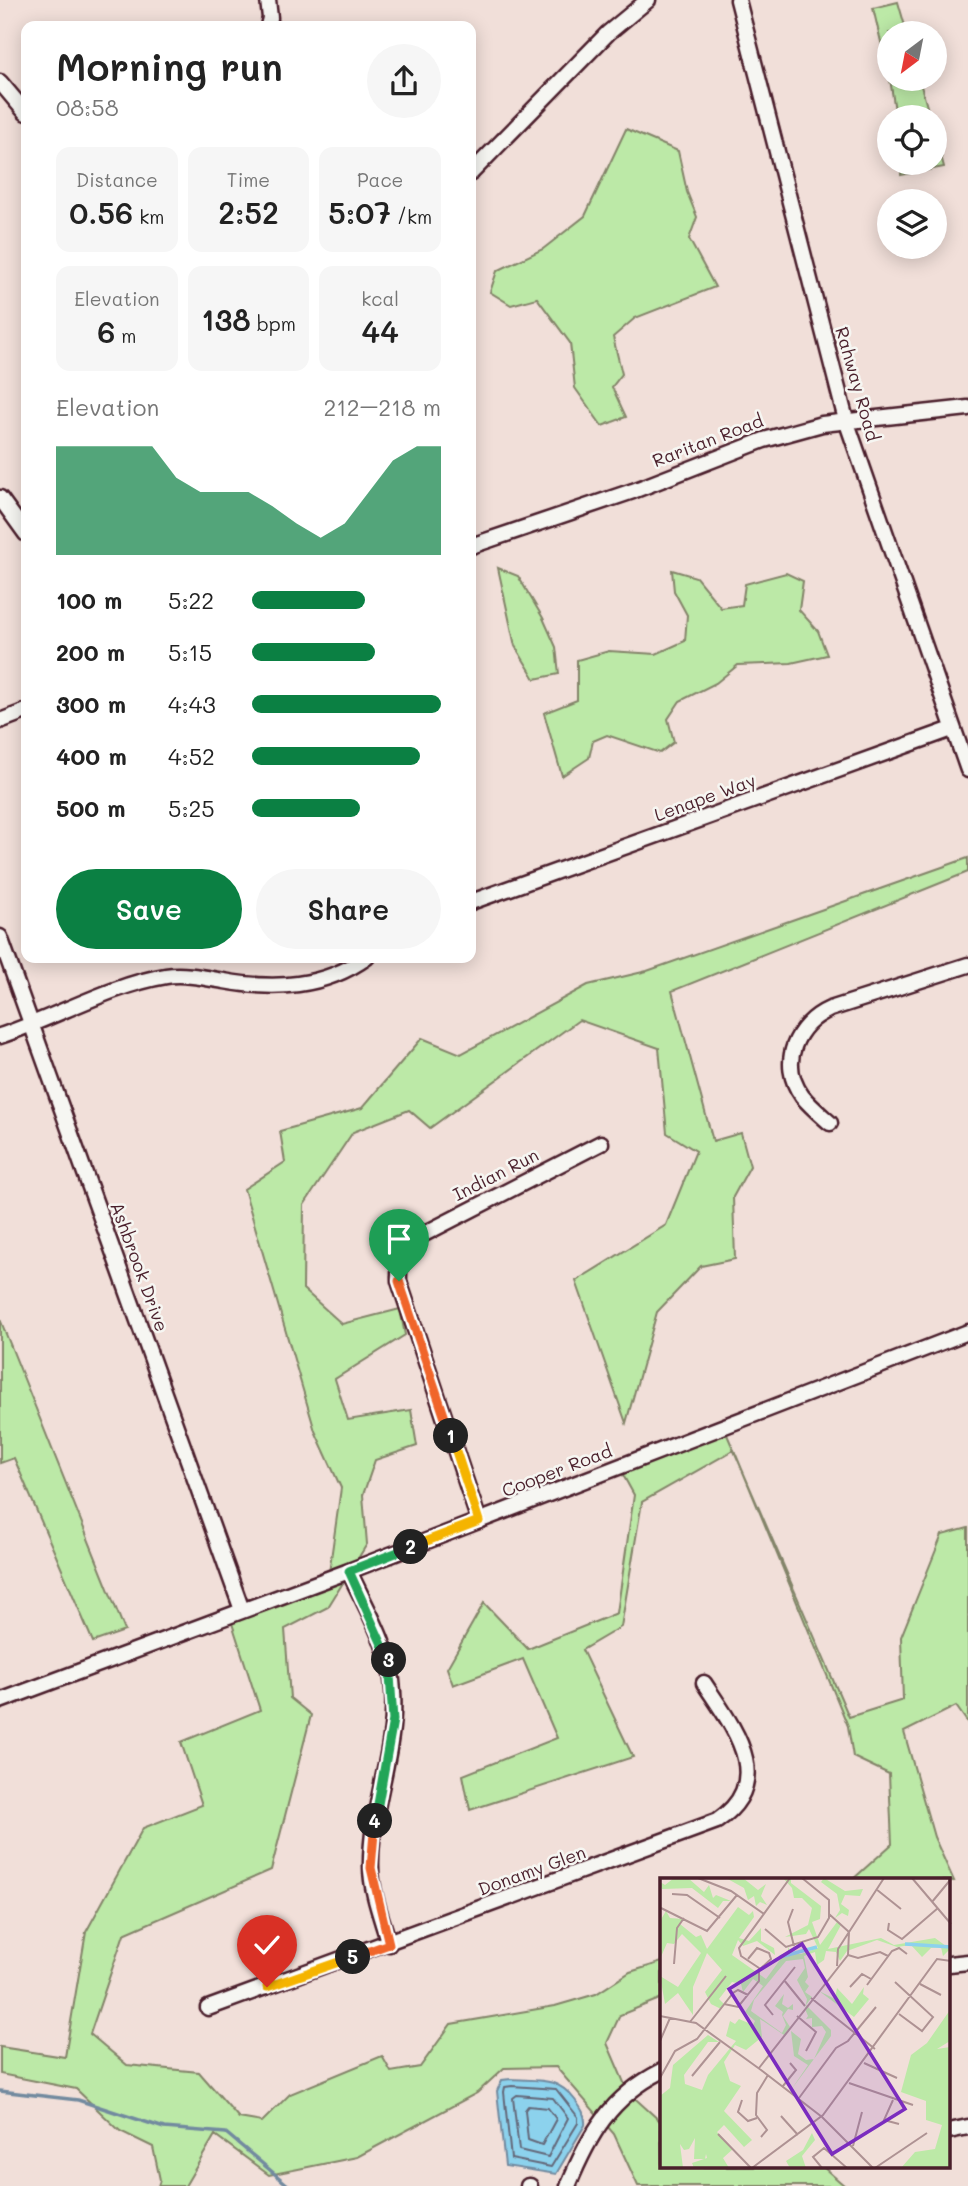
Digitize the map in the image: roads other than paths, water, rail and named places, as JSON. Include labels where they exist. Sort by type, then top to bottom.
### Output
[{"type":"street","points":[[268,0],[269,21]]},
{"type":"street","points":[[476,168],[608,33],[648,0]]},
{"type":"street","name":"Rahway Road","points":[[738,0],[846,420],[968,770]]},
{"type":"street","points":[[0,82],[21,107]]},
{"type":"street","name":"Raritan Road","points":[[476,544],[633,491],[764,440],[846,420],[968,408]]},
{"type":"street","points":[[0,498],[21,527]]},
{"type":"street","points":[[0,721],[21,713]]},
{"type":"street","name":"Lenape Way","points":[[476,900],[953,729]]},
{"type":"street","name":"Ashbrook Drive","points":[[0,937],[242,1610]]},
{"type":"street","points":[[0,1036],[32,1026],[144,980],[170,975],[252,986],[302,985],[335,974],[356,963]]},
{"type":"street","points":[[830,1124],[802,1096],[792,1075],[792,1051],[802,1030],[830,1009],[968,965]]},
{"type":"street","name":"Indian Run","points":[[479,1521],[399,1281],[398,1264],[404,1250],[419,1236],[601,1143]]},
{"type":"street","name":"Cooper Road","points":[[0,1701],[349,1571],[968,1332]]},
{"type":"street","points":[[349,1571],[389,1657],[393,1691],[393,1720],[372,1840],[371,1868],[389,1944]]},
{"type":"street","name":"Donamy Glen","points":[[208,2008],[705,1827],[723,1817],[740,1797],[747,1765],[743,1745],[704,1683]]},
{"type":"street","points":[[950,1964],[968,1962]]},
{"type":"street","points":[[569,2185],[593,2129],[637,2085],[660,2072]]},
{"type":"street","points":[[950,2131],[968,2127]]},
{"type":"water","points":[[502,2080],[554,2083],[568,2092],[583,2112],[585,2125],[556,2174],[505,2166],[497,2091]]},
{"type":"waterway","points":[[0,2091],[78,2100],[164,2128],[226,2133],[289,2186]]}]
